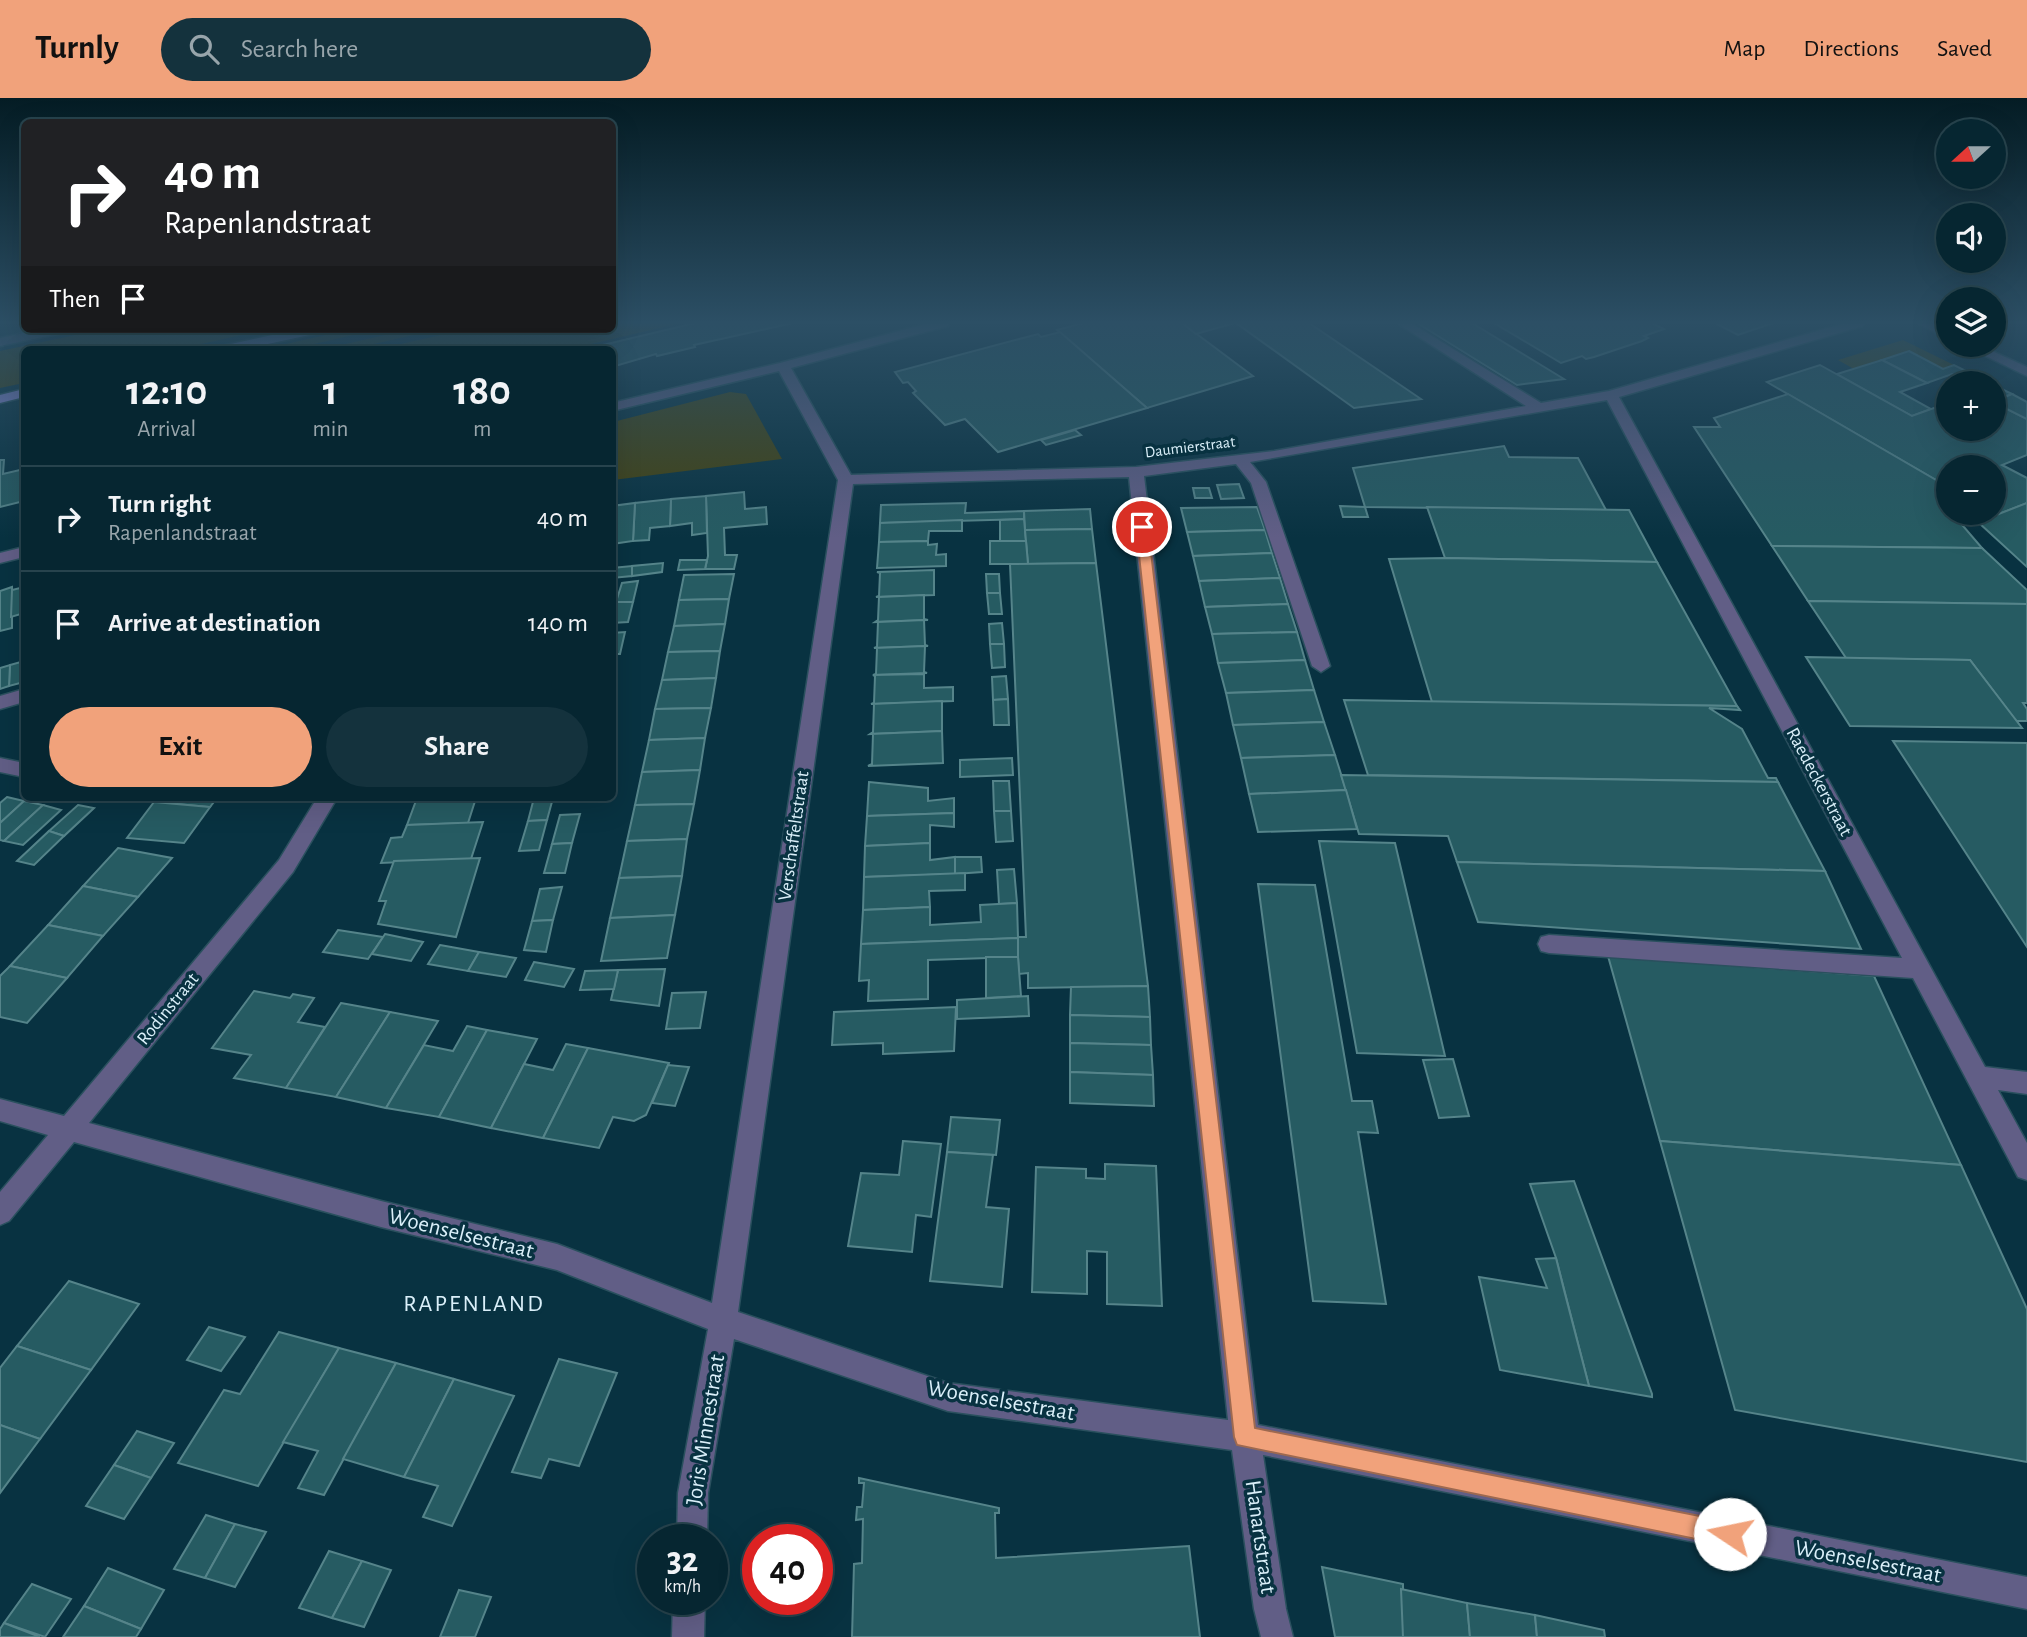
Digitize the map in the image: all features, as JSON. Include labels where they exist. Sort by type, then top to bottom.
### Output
[{"type":"street","points":[[616,406],[663,395]]},
{"type":"street","points":[[798,395],[846,480]]},
{"type":"street","points":[[1518,395],[1539,408]]},
{"type":"street","name":"Daumierstraat","points":[[846,480],[1136,472],[1240,459],[1611,395]]},
{"type":"street","name":"Raedeckerstraat","points":[[1611,395],[2027,1168]]},
{"type":"street","points":[[1240,459],[1258,482],[1321,666]]},
{"type":"street","name":"Hanartstraat","points":[[1136,472],[1245,1437],[1270,1609],[1277,1637]]},
{"type":"street","name":"Verschaffeltstraat","points":[[723,1321],[846,480]]},
{"type":"street","points":[[0,558],[21,553]]},
{"type":"street","points":[[0,702],[21,696]]},
{"type":"street","points":[[0,765],[21,769]]},
{"type":"street","name":"Rodinstraat","points":[[0,1213],[286,866],[325,801]]},
{"type":"street","points":[[1549,944],[1920,969]]},
{"type":"street","points":[[1978,1077],[2027,1083]]},
{"type":"street","name":"Woenselsestraat","points":[[0,1111],[382,1214],[556,1257],[723,1321],[948,1397],[1245,1437],[2027,1593]]},
{"type":"street","name":"Joris Minnestraat","points":[[692,1524],[693,1493],[723,1321]]},
{"type":"street","points":[[688,1637],[689,1615]]},
{"type":"shaded area","points":[[719,395],[746,395],[782,459],[616,480],[616,421]]},
{"type":"building","points":[[915,395],[1132,395],[1147,408],[998,452],[965,419],[945,425]]},
{"type":"building","points":[[1132,395],[1191,395],[1147,408]]},
{"type":"building","points":[[1336,395],[1415,395],[1421,399],[1354,408]]},
{"type":"building","points":[[1789,395],[1874,395],[1912,416],[1936,407],[1936,441],[2006,441],[2006,408],[2027,419],[2027,455],[2006,463],[2006,455],[1936,455],[1936,480]]},
{"type":"building","points":[[1789,395],[1936,480],[1936,525],[1962,525],[1982,548],[1772,546],[1694,427],[1720,427],[1714,418]]},
{"type":"building","points":[[1874,395],[1905,395],[1931,409],[1912,416]]},
{"type":"building","points":[[2014,395],[2027,402],[2027,419],[2006,408],[2006,397]]},
{"type":"building","points":[[1075,430],[1081,435],[1046,445],[1041,440]]},
{"type":"building","points":[[1504,446],[1509,457],[1578,458],[1606,510],[1365,507],[1353,468]]},
{"type":"building","points":[[0,460],[4,460],[3,474],[21,470],[21,502],[0,507]]},
{"type":"building","points":[[2006,467],[2027,478],[2027,503],[2006,511]]},
{"type":"building","points":[[1239,484],[1244,498],[1221,499],[1217,485]]},
{"type":"building","points":[[1193,488],[1209,488],[1212,498],[1195,498]]},
{"type":"building","points":[[744,492],[745,509],[766,507],[767,524],[724,528],[725,555],[737,555],[734,569],[705,569],[708,556],[706,496]]},
{"type":"building","points":[[706,496],[707,533],[692,535],[692,523],[670,526],[671,499]]},
{"type":"building","points":[[671,499],[670,526],[650,528],[649,540],[633,541],[635,503]]},
{"type":"building","points":[[635,503],[633,541],[616,543],[616,505]]},
{"type":"building","points":[[966,503],[965,513],[1024,511],[1024,519],[880,523],[881,505]]},
{"type":"building","points":[[2027,503],[2027,567],[1981,525],[2006,525],[2006,511]]},
{"type":"building","points":[[1340,506],[1365,507],[1368,517],[1343,517]]},
{"type":"building","points":[[1257,507],[1265,530],[1187,532],[1181,508]]},
{"type":"building","points":[[1427,507],[1629,510],[1657,562],[1445,558]]},
{"type":"building","points":[[1090,509],[1092,529],[1025,530],[1024,511]]},
{"type":"building","points":[[1024,519],[1026,541],[1000,541],[1000,520]]},
{"type":"building","points":[[962,520],[962,531],[929,531],[928,541],[879,542],[880,523]]},
{"type":"building","points":[[1092,529],[1096,563],[1028,564],[1025,530]]},
{"type":"building","points":[[1265,530],[1272,553],[1193,556],[1187,532]]},
{"type":"building","points":[[928,541],[928,545],[937,544],[936,555],[946,554],[946,566],[877,568],[879,542]]},
{"type":"building","points":[[990,541],[1026,541],[1028,564],[990,564]]},
{"type":"building","points":[[1772,546],[1982,548],[2027,590],[2027,604],[1808,601]]},
{"type":"building","points":[[1272,553],[1280,578],[1199,581],[1193,556]]},
{"type":"building","points":[[1389,559],[1657,562],[1737,706],[1432,702]]},
{"type":"building","points":[[680,560],[707,560],[705,569],[678,570]]},
{"type":"building","points":[[663,563],[662,572],[632,576],[632,566]]},
{"type":"building","points":[[1096,563],[1148,986],[1028,988],[1028,973],[1019,974],[1018,957],[1018,937],[1026,937],[1010,564]]},
{"type":"building","points":[[632,566],[632,576],[616,578],[616,568]]},
{"type":"building","points":[[934,570],[934,595],[876,597],[879,596],[880,573],[877,572]]},
{"type":"building","points":[[734,574],[729,599],[679,600],[684,575]]},
{"type":"building","points":[[986,574],[999,574],[1000,593],[987,593]]},
{"type":"building","points":[[1280,578],[1288,604],[1205,607],[1199,581]]},
{"type":"building","points":[[638,581],[633,602],[616,602],[622,583]]},
{"type":"building","points":[[12,587],[12,628],[0,631],[0,591]]},
{"type":"building","points":[[21,588],[21,614],[11,617],[12,590]]},
{"type":"building","points":[[987,593],[1000,593],[1002,614],[989,614]]},
{"type":"building","points":[[924,595],[924,619],[928,620],[875,622],[878,620],[879,597]]},
{"type":"building","points":[[729,599],[725,624],[674,626],[679,600]]},
{"type":"building","points":[[1808,601],[2027,604],[2027,703],[2023,703],[2027,709],[2027,721],[2016,721],[1970,660],[1846,658]]},
{"type":"building","points":[[616,602],[633,602],[628,622],[616,623]]},
{"type":"building","points":[[1288,604],[1297,632],[1212,634],[1205,607]]},
{"type":"building","points":[[924,620],[925,645],[928,646],[874,648],[877,647],[878,622]]},
{"type":"building","points":[[1002,623],[1004,644],[990,644],[989,624]]},
{"type":"building","points":[[725,624],[720,651],[668,652],[674,626]]},
{"type":"building","points":[[625,632],[620,654],[616,654],[616,633]]},
{"type":"building","points":[[1297,632],[1305,660],[1218,663],[1212,634]]},
{"type":"building","points":[[990,644],[1004,644],[1005,667],[992,668]]},
{"type":"building","points":[[925,646],[924,672],[927,673],[873,675],[876,674],[877,648],[874,648]]},
{"type":"building","points":[[720,651],[716,678],[662,680],[668,652]]},
{"type":"building","points":[[1806,657],[1970,660],[2022,728],[1850,726]]},
{"type":"building","points":[[1305,660],[1314,690],[1226,693],[1218,663]]},
{"type":"building","points":[[21,662],[21,683],[9,686],[10,665]]},
{"type":"building","points":[[10,665],[9,686],[0,689],[0,668]]},
{"type":"building","points":[[924,674],[924,688],[953,687],[953,701],[871,704],[874,703],[873,675]]},
{"type":"building","points":[[1006,676],[1008,699],[993,700],[992,677]]},
{"type":"building","points":[[716,678],[711,708],[655,709],[662,680]]},
{"type":"building","points":[[1314,690],[1324,722],[1233,725],[1226,693]]},
{"type":"building","points":[[1008,699],[1009,725],[994,725],[993,700]]},
{"type":"building","points":[[1344,700],[1737,706],[1740,710],[1709,708],[1742,729],[1768,778],[1776,778],[1778,782],[1368,775]]},
{"type":"building","points":[[942,701],[942,731],[870,734],[873,732],[874,704],[871,704]]},
{"type":"building","points":[[711,708],[705,738],[649,740],[655,709]]},
{"type":"building","points":[[1324,722],[1335,755],[1241,758],[1233,725]]},
{"type":"building","points":[[942,731],[943,763],[868,766],[872,764],[873,734],[870,734]]},
{"type":"building","points":[[705,738],[700,770],[642,772],[649,740]]},
{"type":"building","points":[[1893,741],[2027,743],[2027,947]]},
{"type":"building","points":[[1335,755],[1346,790],[1249,794],[1241,758]]},
{"type":"building","points":[[1012,758],[1013,775],[960,777],[960,760]]},
{"type":"building","points":[[700,770],[694,804],[635,805],[642,772]]},
{"type":"building","points":[[1341,775],[1778,782],[1825,871],[1457,862],[1448,836],[1359,834]]},
{"type":"building","points":[[993,781],[1009,781],[1011,811],[994,811]]},
{"type":"building","points":[[869,782],[928,788],[928,801],[954,798],[954,813],[867,816]]},
{"type":"building","points":[[1346,790],[1357,829],[1258,832],[1249,794]]},
{"type":"building","points":[[7,797],[24,801],[0,823],[0,803]]},
{"type":"building","points":[[24,801],[43,805],[4,841],[0,840],[0,823]]},
{"type":"building","points":[[155,801],[215,801],[210,807]]},
{"type":"building","points":[[416,801],[475,801],[468,823],[407,825]]},
{"type":"building","points":[[533,801],[552,801],[547,820],[528,821]]},
{"type":"building","points":[[154,802],[210,807],[184,843],[127,838]]},
{"type":"building","points":[[694,804],[687,839],[627,841],[635,805]]},
{"type":"building","points":[[43,805],[61,810],[23,845],[4,841]]},
{"type":"building","points":[[78,805],[94,808],[64,836],[49,831]]},
{"type":"building","points":[[994,811],[1011,811],[1013,841],[996,842]]},
{"type":"building","points":[[954,813],[954,827],[930,825],[930,843],[865,846],[867,816]]},
{"type":"building","points":[[580,814],[572,843],[552,844],[560,815]]},
{"type":"building","points":[[547,820],[539,850],[519,851],[528,821]]},
{"type":"building","points":[[483,822],[471,859],[381,863],[391,838],[402,837],[407,825]]},
{"type":"building","points":[[49,831],[64,836],[34,865],[17,861]]},
{"type":"building","points":[[687,839],[682,876],[619,878],[627,841]]},
{"type":"building","points":[[1319,841],[1395,843],[1445,1056],[1357,1053]]},
{"type":"building","points":[[572,843],[565,873],[544,873],[552,844]]},
{"type":"building","points":[[930,843],[930,860],[955,857],[955,874],[864,877],[865,846]]},
{"type":"building","points":[[118,848],[172,858],[138,897],[83,886]]},
{"type":"building","points":[[955,857],[981,857],[982,872],[955,874]]},
{"type":"building","points":[[480,858],[456,937],[378,924],[386,901],[379,901],[394,861]]},
{"type":"building","points":[[1457,862],[1825,871],[1861,949],[1478,922]]},
{"type":"building","points":[[1014,869],[1017,903],[999,904],[997,870]]},
{"type":"building","points":[[965,873],[965,890],[929,891],[930,907],[863,910],[864,877]]},
{"type":"building","points":[[682,876],[675,915],[610,918],[619,878]]},
{"type":"building","points":[[1258,884],[1315,885],[1352,1101],[1372,1101],[1378,1133],[1358,1132],[1386,1304],[1313,1301]]},
{"type":"building","points":[[83,886],[138,897],[103,936],[48,925]]},
{"type":"building","points":[[562,887],[553,920],[532,921],[540,889]]},
{"type":"building","points":[[1017,903],[1018,938],[861,944],[863,910],[930,907],[930,925],[981,922],[980,905]]},
{"type":"building","points":[[675,915],[667,958],[601,961],[610,918]]},
{"type":"building","points":[[553,920],[546,952],[524,950],[532,921]]},
{"type":"building","points":[[48,925],[103,936],[67,978],[10,966]]},
{"type":"building","points":[[338,930],[383,937],[368,959],[323,952]]},
{"type":"building","points":[[385,934],[423,942],[411,961],[372,954]]},
{"type":"building","points":[[1018,938],[1018,957],[928,960],[928,999],[868,1001],[869,980],[859,981],[861,944]]},
{"type":"building","points":[[440,945],[479,952],[468,971],[428,964]]},
{"type":"building","points":[[479,952],[516,958],[506,977],[468,971]]},
{"type":"building","points":[[1608,956],[1874,976],[1961,1165],[1660,1141]]},
{"type":"building","points":[[986,957],[1018,957],[1021,996],[986,998]]},
{"type":"building","points":[[534,962],[574,969],[564,987],[525,980]]},
{"type":"building","points":[[10,966],[67,978],[27,1023],[0,1017],[0,976]]},
{"type":"building","points":[[665,969],[659,1006],[611,1000],[618,970]]},
{"type":"building","points":[[618,970],[614,989],[580,990],[585,971]]},
{"type":"building","points":[[1148,986],[1150,1017],[1070,1015],[1071,987]]},
{"type":"building","points":[[254,991],[290,998],[293,994],[314,998],[298,1022],[325,1027],[286,1088],[234,1078],[251,1055],[212,1048]]},
{"type":"building","points":[[706,992],[700,1028],[666,1029],[672,993]]},
{"type":"building","points":[[1028,996],[1029,1016],[957,1019],[957,1000]]},
{"type":"building","points":[[341,1003],[390,1012],[336,1097],[286,1088]]},
{"type":"building","points":[[956,1007],[954,1051],[883,1054],[883,1043],[832,1045],[834,1012]]},
{"type":"building","points":[[390,1012],[438,1021],[386,1108],[336,1097]]},
{"type":"building","points":[[1070,1015],[1150,1017],[1151,1045],[1070,1043]]},
{"type":"building","points":[[467,1026],[487,1030],[439,1117],[386,1108],[424,1045],[453,1051]]},
{"type":"building","points":[[487,1030],[537,1039],[491,1128],[439,1117]]},
{"type":"building","points":[[1070,1043],[1151,1045],[1153,1075],[1070,1072]]},
{"type":"building","points":[[566,1044],[588,1048],[543,1138],[491,1128],[524,1064],[553,1070]]},
{"type":"building","points":[[588,1048],[669,1063],[646,1115],[634,1121],[613,1117],[599,1148],[543,1138]]},
{"type":"building","points":[[1453,1059],[1469,1116],[1439,1118],[1423,1060]]},
{"type":"building","points":[[668,1065],[689,1067],[675,1106],[652,1103]]},
{"type":"building","points":[[1070,1072],[1153,1075],[1154,1106],[1070,1103]]},
{"type":"building","points":[[951,1117],[1000,1120],[996,1155],[947,1152]]},
{"type":"building","points":[[903,1141],[941,1144],[931,1217],[916,1215],[912,1252],[848,1246],[861,1173],[899,1175]]},
{"type":"building","points":[[1660,1141],[1961,1165],[2027,1309],[2027,1462],[1735,1410]]},
{"type":"building","points":[[947,1152],[993,1155],[986,1207],[1009,1209],[1002,1287],[930,1281]]},
{"type":"building","points":[[1105,1164],[1156,1166],[1162,1306],[1107,1304],[1107,1252],[1087,1251],[1087,1294],[1032,1292],[1036,1167],[1086,1169],[1086,1178],[1105,1179]]},
{"type":"building","points":[[1574,1181],[1652,1397],[1589,1386],[1556,1258],[1530,1184]]},
{"type":"building","points":[[1556,1258],[1589,1386],[1500,1370],[1479,1277],[1547,1288],[1536,1259]]},
{"type":"building","points":[[69,1281],[139,1304],[91,1370],[17,1346]]},
{"type":"building","points":[[209,1327],[245,1337],[221,1371],[187,1360]]},
{"type":"building","points":[[279,1332],[339,1348],[258,1486],[178,1463],[224,1390],[240,1394]]},
{"type":"building","points":[[17,1346],[91,1370],[40,1439],[0,1425],[0,1368]]},
{"type":"building","points":[[339,1348],[396,1363],[324,1495],[298,1488],[318,1451],[283,1442]]},
{"type":"building","points":[[559,1359],[617,1373],[579,1466],[549,1459],[541,1478],[512,1472]]},
{"type":"building","points":[[396,1363],[454,1379],[404,1477],[343,1459]]},
{"type":"building","points":[[454,1379],[514,1396],[452,1526],[423,1517],[438,1486],[404,1477]]},
{"type":"building","points":[[0,1425],[40,1439],[0,1493]]},
{"type":"building","points":[[137,1431],[174,1443],[151,1478],[114,1465]]},
{"type":"building","points":[[114,1465],[151,1478],[124,1519],[86,1506]]},
{"type":"building","points":[[859,1478],[999,1508],[999,1513],[995,1513],[996,1558],[1189,1546],[1200,1637],[852,1637],[854,1564],[862,1563],[863,1519],[856,1520],[857,1507],[862,1507],[864,1483],[859,1483]]},
{"type":"building","points":[[206,1515],[235,1524],[205,1578],[174,1569]]},
{"type":"building","points":[[235,1524],[266,1532],[235,1587],[205,1578]]},
{"type":"building","points":[[329,1551],[362,1561],[332,1618],[299,1608]]},
{"type":"building","points":[[362,1561],[391,1570],[364,1627],[332,1618]]},
{"type":"building","points":[[1322,1567],[1403,1584],[1403,1637],[1335,1637]]},
{"type":"building","points":[[108,1568],[164,1590],[141,1629],[84,1606]]},
{"type":"building","points":[[32,1584],[71,1599],[45,1637],[4,1623]]},
{"type":"building","points":[[1401,1589],[1467,1603],[1470,1637],[1403,1637]]},
{"type":"building","points":[[459,1590],[491,1597],[475,1637],[440,1637]]},
{"type":"building","points":[[1467,1603],[1535,1615],[1537,1637],[1470,1637]]},
{"type":"building","points":[[84,1606],[141,1629],[136,1637],[63,1637]]},
{"type":"building","points":[[1535,1615],[1604,1630],[1605,1637],[1537,1637]]},
{"type":"building","points":[[4,1623],[40,1637],[0,1637],[0,1629]]},
{"type":"district","name":"RAPENLAND","points":[[474,1304]]},
{"type":"route","points":[[1142,527],[1245,1437],[1730,1534]]}]
